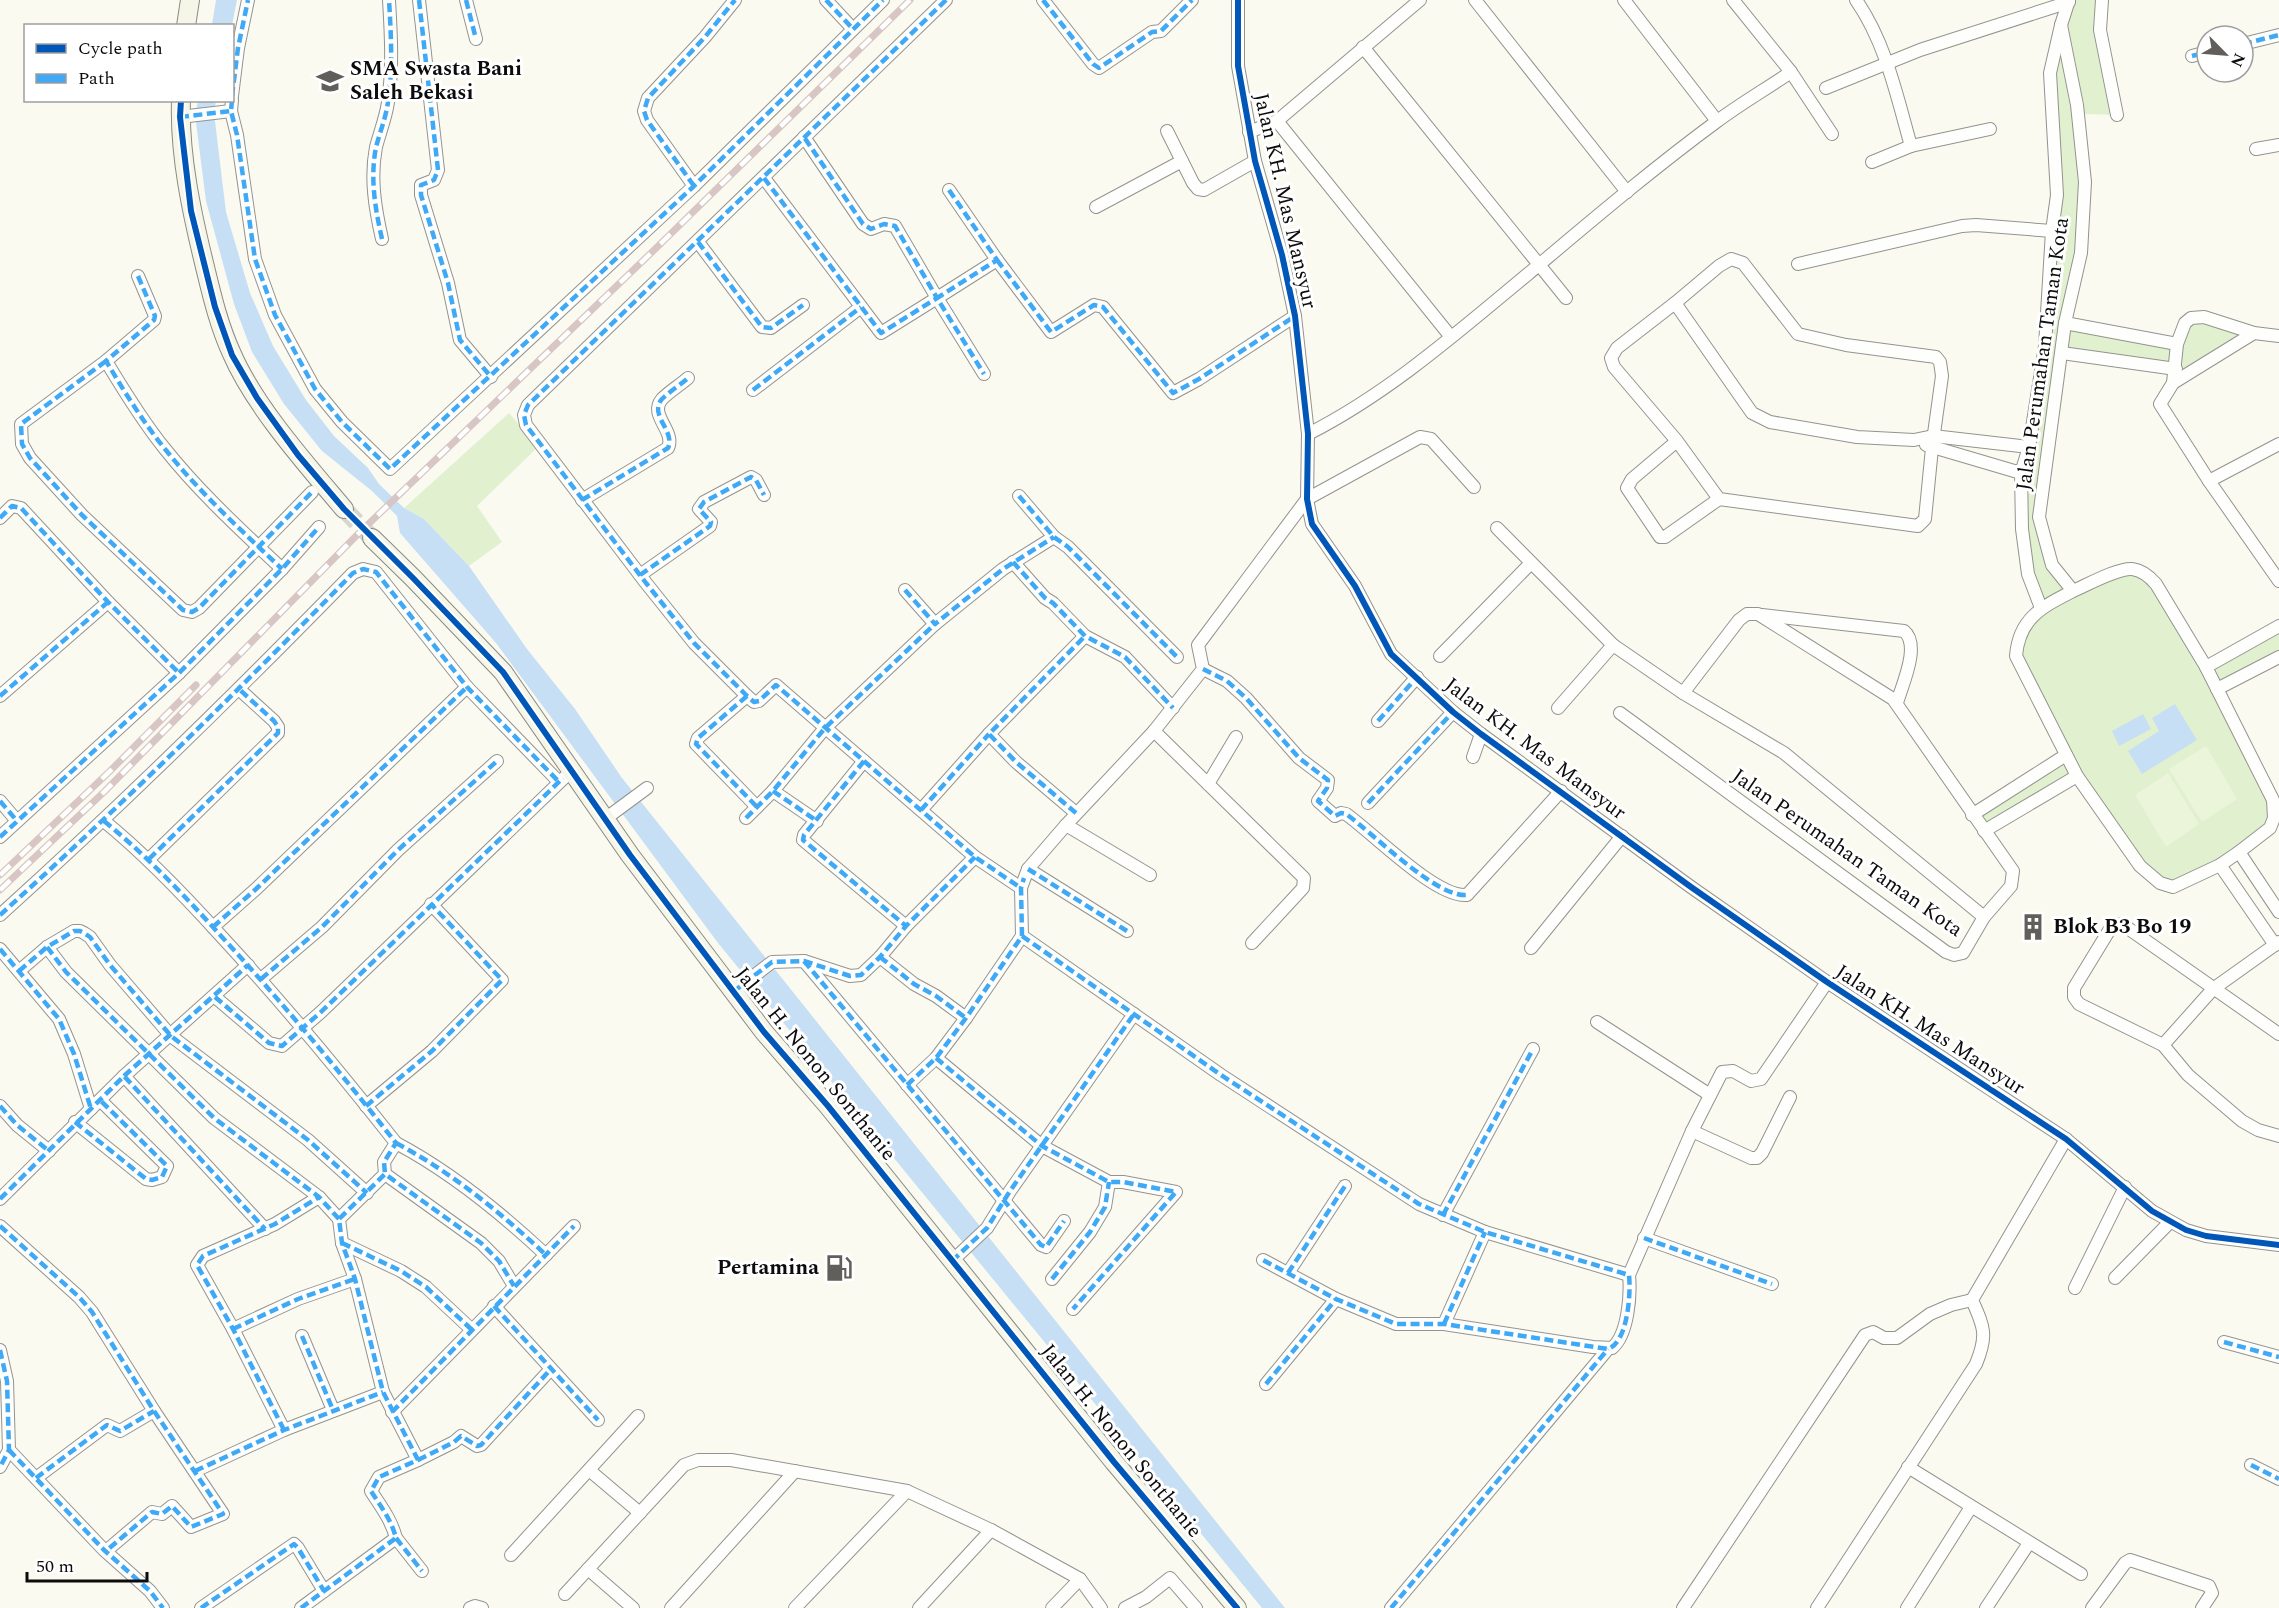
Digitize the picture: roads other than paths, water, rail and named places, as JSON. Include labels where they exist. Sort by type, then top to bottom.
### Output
[{"type":"street","points":[[186,24],[190,0]]},
{"type":"street","points":[[234,85],[238,48],[248,0]]},
{"type":"street","points":[[382,239],[376,213],[373,175],[377,145],[388,103],[390,74],[388,0]]},
{"type":"street","points":[[419,0],[438,170],[434,180],[421,185],[421,195],[448,283],[460,340],[491,377]]},
{"type":"street","points":[[466,0],[476,39]]},
{"type":"street","points":[[694,186],[647,120],[644,108],[648,98],[705,37],[735,0]]},
{"type":"street","points":[[826,0],[853,29]]},
{"type":"street","points":[[345,509],[298,455],[257,398],[232,356],[215,307],[191,211],[180,109],[232,103],[251,242],[275,315],[315,389],[360,440],[390,469],[694,186],[883,0]]},
{"type":"street","points":[[946,0],[528,405],[525,412],[526,425],[694,642],[747,696],[754,702],[759,701],[776,685],[975,857],[1021,888]]},
{"type":"street","points":[[1043,0],[1093,64],[1099,68],[1152,32],[1161,31],[1192,0]]},
{"type":"street","name":"Jalan KH. Mas Mansyur","points":[[1238,0],[1238,66],[1254,161],[1282,255],[1295,316],[1308,434],[1307,499],[1310,518],[1316,531],[1352,581],[1391,654],[1453,712],[1481,734],[1691,887],[1827,982],[2066,1140],[2152,1211],[2200,1235],[2279,1245]]},
{"type":"street","points":[[1249,132],[1277,121],[1420,0]]},
{"type":"street","points":[[1475,0],[1627,192]]},
{"type":"street","points":[[1624,0],[1717,122]]},
{"type":"street","points":[[1733,0],[1791,72],[1832,134]]},
{"type":"street","points":[[1856,0],[1867,16],[1887,64],[1911,146]]},
{"type":"street","points":[[2102,0],[2100,30],[2117,115]]},
{"type":"street","points":[[1826,88],[1920,50],[2069,1]]},
{"type":"street","points":[[2061,25],[2069,1]]},
{"type":"street","name":"Jalan Perumahan Taman Kota","points":[[2041,608],[2028,574],[2022,529],[2021,473],[2029,447],[2045,346],[2052,231],[2057,195],[2050,74],[2061,25]]},
{"type":"street","name":"Jalan Perumahan Taman Kota","points":[[2061,25],[2077,105],[2085,182],[2081,253],[2065,323],[2039,517],[2052,565],[2073,591]]},
{"type":"street","points":[[2255,41],[2279,35]]},
{"type":"street","points":[[1363,47],[1566,298]]},
{"type":"street","points":[[1308,434],[1334,421],[1363,402],[1451,337],[1627,192],[1717,122],[1791,72]]},
{"type":"street","points":[[1277,121],[1451,337]]},
{"type":"street","points":[[1872,162],[1911,146],[1990,129]]},
{"type":"street","points":[[1167,131],[1196,186],[1204,190],[1254,161]]},
{"type":"street","points":[[804,136],[863,224],[871,229],[884,224],[895,226],[984,374]]},
{"type":"street","points":[[2256,149],[2279,145]]},
{"type":"street","points":[[1096,207],[1182,161]]},
{"type":"street","points":[[764,178],[881,333],[997,260]]},
{"type":"street","points":[[949,190],[997,260],[1051,332],[1094,304],[1102,307],[1173,393],[1199,379],[1295,316]]},
{"type":"street","points":[[1798,264],[1962,226],[2052,231]]},
{"type":"street","points":[[698,242],[762,327],[771,328],[803,305]]},
{"type":"street","points":[[1677,441],[1632,479],[1627,488],[1660,537],[1665,537],[1719,499],[1918,526],[1925,519],[1942,370],[1940,362],[1936,357],[1846,345],[1798,334],[1743,263],[1731,259],[1719,266],[1617,348],[1611,358],[1614,367],[1677,441],[1719,499]]},
{"type":"street","points":[[138,276],[154,314],[154,321],[106,361],[21,424],[21,437],[25,451],[82,515],[186,611],[196,610],[312,492]]},
{"type":"street","points":[[1675,303],[1752,413],[1770,422],[1857,437],[2029,447]]},
{"type":"street","points":[[753,390],[861,307]]},
{"type":"street","points":[[2278,579],[2209,482],[2160,404],[2173,383],[2177,344],[2185,322],[2191,318],[2204,317],[2254,333],[2279,336]]},
{"type":"street","points":[[2065,323],[2177,344]]},
{"type":"street","points":[[2173,383],[2254,333]]},
{"type":"street","points":[[2062,353],[2176,369]]},
{"type":"street","points":[[106,361],[164,448],[196,486],[282,569]]},
{"type":"street","points":[[582,500],[668,448],[670,440],[658,413],[660,403],[688,378]]},
{"type":"street","points":[[908,1085],[936,1058],[1022,936],[1021,888],[1028,869],[1076,813],[1154,731],[1203,669],[1198,645],[1307,499],[1420,437],[1431,439],[1474,487]]},
{"type":"street","points":[[1933,442],[2021,473]]},
{"type":"street","points":[[2209,482],[2279,444]]},
{"type":"street","points":[[640,575],[710,526],[711,522],[699,509],[704,502],[751,477],[756,480],[764,495]]},
{"type":"street","points":[[1019,496],[1054,537],[1068,547],[1177,657]]},
{"type":"street","points":[[0,518],[12,506],[21,508],[108,602],[179,673]]},
{"type":"street","points":[[0,837],[179,673],[282,569],[319,527]]},
{"type":"street","points":[[1497,528],[1612,645],[1683,693],[1760,737],[1802,766],[1984,917]]},
{"type":"street","points":[[746,818],[773,791],[825,729],[935,624],[1013,562],[1054,537]]},
{"type":"street","name":"Jalan H. Nonon Sonthanie","points":[[372,538],[503,672],[566,776],[611,814],[739,986],[764,1032],[888,1179],[958,1256],[1114,1462],[1238,1608]]},
{"type":"street","points":[[1013,562],[1045,598],[1053,603],[1085,636],[1125,657],[1173,708]]},
{"type":"street","points":[[1440,656],[1532,563]]},
{"type":"street","points":[[0,915],[104,821],[240,690],[353,573],[363,569],[376,572],[467,687],[566,776],[282,1046],[269,1043],[215,997]]},
{"type":"street","points":[[2132,569],[2150,577],[2206,667],[2273,800],[2274,818],[2270,828],[2220,865],[2173,887],[2160,883],[2140,866],[2077,776],[2016,656],[2021,631],[2041,608],[2073,591],[2122,571],[2132,569]]},
{"type":"street","points":[[905,590],[935,624]]},
{"type":"street","points":[[0,696],[108,602]]},
{"type":"street","points":[[1683,693],[1739,620],[1747,614],[1758,614],[1904,631],[1908,634],[1912,644],[1897,703]]},
{"type":"street","name":"Jalan Perumahan Taman Kota","points":[[1620,713],[1946,952],[1954,955],[1963,953],[1984,917],[2007,893],[2013,878],[2013,871],[1972,815],[1897,703],[1886,693],[1758,614]]},
{"type":"street","points":[[2206,667],[2279,626]]},
{"type":"street","points":[[921,810],[989,734],[1085,636]]},
{"type":"street","points":[[1558,708],[1612,645]]},
{"type":"street","points":[[2217,689],[2279,657]]},
{"type":"street","points":[[1203,669],[1227,681],[1246,698],[1299,758],[1328,780],[1327,788],[1318,801],[1322,806],[1335,816],[1346,813],[1421,876],[1447,892],[1459,896],[1467,895],[1561,791]]},
{"type":"street","points":[[1378,721],[1417,677]]},
{"type":"street","points":[[213,927],[256,889],[467,687]]},
{"type":"street","points":[[149,859],[278,733],[278,727],[274,721],[240,690]]},
{"type":"street","points":[[747,696],[698,738],[696,744],[757,807]]},
{"type":"street","points":[[1368,803],[1453,712]]},
{"type":"street","points":[[1154,731],[1304,878],[1302,888],[1252,943]]},
{"type":"street","points":[[989,734],[1016,762],[1076,813]]},
{"type":"street","points":[[1473,757],[1481,734]]},
{"type":"street","points":[[1208,784],[1236,737]]},
{"type":"street","points":[[1972,815],[2066,755]]},
{"type":"street","points":[[261,979],[322,927],[398,850],[497,761]]},
{"type":"street","points":[[864,761],[803,837],[805,843],[906,926]]},
{"type":"street","points":[[1984,831],[2077,776]]},
{"type":"street","points":[[611,814],[643,790]]},
{"type":"street","points":[[773,791],[816,822]]},
{"type":"street","points":[[0,801],[17,821]]},
{"type":"street","points":[[104,821],[149,859],[261,979],[396,1143],[425,1158],[468,1189],[508,1219],[546,1255]]},
{"type":"street","points":[[1066,825],[1150,875]]},
{"type":"street","points":[[1531,948],[1623,837]]},
{"type":"street","points":[[2239,852],[2279,912]]},
{"type":"street","points":[[739,986],[772,962],[804,961],[855,976],[861,975],[975,857]]},
{"type":"street","points":[[2163,1045],[2213,989],[2277,944],[2220,865]]},
{"type":"street","points":[[1028,869],[1127,931]]},
{"type":"street","points":[[366,1106],[432,1051],[502,980],[431,904]]},
{"type":"street","points":[[2279,1034],[2125,925],[2118,924],[2110,929],[2074,988],[2074,997],[2079,1004],[2163,1045],[2188,1075],[2242,1121],[2258,1130],[2279,1136]]},
{"type":"street","points":[[19,971],[47,947],[74,931],[80,931],[90,937],[110,965],[171,1036],[308,1140],[367,1193]]},
{"type":"street","points":[[1022,936],[1294,1125],[1419,1204],[1485,1232],[1629,1275]]},
{"type":"street","points":[[47,947],[66,972],[214,1118],[318,1197],[339,1219],[342,1243],[355,1279],[383,1392],[417,1460]]},
{"type":"street","points":[[0,949],[59,1019],[95,1105],[167,1166],[162,1177],[146,1179],[75,1122]]},
{"type":"street","points":[[880,957],[914,984],[936,996],[966,1018]]},
{"type":"street","points":[[804,961],[1003,1201],[1044,1247],[1064,1221]]},
{"type":"street","points":[[0,1199],[75,1122],[248,965]]},
{"type":"street","points":[[1391,1608],[1608,1349],[1616,1345],[1622,1336],[1631,1291],[1629,1275],[1692,1131],[1722,1072],[1733,1071],[1751,1081],[1761,1079],[1827,982]]},
{"type":"street","points":[[958,1256],[987,1228],[1003,1201],[1134,1014]]},
{"type":"street","points":[[1597,1022],[1710,1095]]},
{"type":"street","points":[[1443,1215],[1533,1049]]},
{"type":"street","points":[[936,1058],[1042,1146],[1109,1182],[1123,1182],[1176,1192],[1073,1309]]},
{"type":"street","points":[[124,1076],[265,1229]]},
{"type":"street","points":[[1692,1131],[1751,1158],[1757,1158],[1762,1153],[1790,1096]]},
{"type":"street","points":[[0,1106],[34,1141],[49,1151]]},
{"type":"street","points":[[1683,1608],[1865,1335],[1873,1332],[1892,1340],[1929,1314],[1972,1300],[2066,1140]]},
{"type":"street","points":[[339,1219],[385,1174],[384,1162],[396,1143]]},
{"type":"street","points":[[385,1174],[481,1243],[499,1261],[514,1286]]},
{"type":"street","points":[[1052,1280],[1090,1232],[1105,1207],[1109,1182]]},
{"type":"street","points":[[1288,1273],[1345,1186]]},
{"type":"street","points":[[2075,1288],[2125,1187]]},
{"type":"street","points":[[284,1430],[233,1329],[198,1269],[197,1262],[203,1256],[265,1229],[318,1197]]},
{"type":"street","points":[[2115,1278],[2170,1222]]},
{"type":"street","points":[[0,1226],[79,1297],[92,1312],[154,1411],[220,1509],[222,1516],[189,1527],[172,1506],[162,1514],[152,1512],[106,1551]]},
{"type":"street","points":[[392,1412],[574,1226]]},
{"type":"street","points":[[1444,1324],[1485,1232]]},
{"type":"street","points":[[1644,1238],[1772,1284]]},
{"type":"street","points":[[342,1243],[401,1271],[426,1287],[471,1329]]},
{"type":"street","points":[[1263,1260],[1336,1299],[1396,1324],[1444,1324],[1608,1349]]},
{"type":"street","points":[[233,1329],[298,1299],[355,1279]]},
{"type":"street","points":[[1266,1384],[1336,1299]]},
{"type":"street","points":[[1817,1608],[1976,1364],[1985,1328],[1972,1300]]},
{"type":"street","points":[[494,1306],[598,1420]]},
{"type":"street","points":[[302,1336],[333,1410]]},
{"type":"street","points":[[2224,1342],[2279,1357]]},
{"type":"street","points":[[0,1350],[6,1381],[9,1450],[0,1467]]},
{"type":"street","points":[[422,1571],[396,1538],[383,1508],[371,1491],[379,1477],[461,1436],[477,1446],[481,1445],[550,1370]]},
{"type":"street","points":[[195,1472],[284,1430],[383,1392]]},
{"type":"street","points":[[36,1478],[107,1425],[120,1431],[154,1411]]},
{"type":"street","points":[[511,1555],[638,1416]]},
{"type":"street","points":[[9,1450],[106,1551],[150,1590],[163,1608]]},
{"type":"street","points":[[565,1594],[684,1465],[698,1460],[731,1460],[907,1491],[991,1530],[1080,1579],[1101,1608]]},
{"type":"street","points":[[2251,1465],[2279,1479]]},
{"type":"street","points":[[1908,1467],[2081,1574]]},
{"type":"street","points":[[589,1470],[640,1513]]},
{"type":"street","points":[[671,1608],[795,1471]]},
{"type":"street","points":[[795,1608],[907,1491]]},
{"type":"street","points":[[1907,1608],[1971,1507]]},
{"type":"street","points":[[919,1608],[991,1530]]},
{"type":"street","points":[[301,1608],[396,1538]]},
{"type":"street","points":[[1989,1607],[2029,1543]]},
{"type":"street","points":[[201,1608],[294,1544],[324,1591]]},
{"type":"street","points":[[2092,1608],[2125,1563],[2130,1560],[2209,1586],[2212,1593],[2202,1608]]},
{"type":"street","points":[[588,1569],[633,1608]]},
{"type":"street","points":[[1125,1608],[1146,1597],[1170,1578],[1196,1608]]},
{"type":"street","points":[[1052,1608],[1080,1579]]},
{"type":"street","points":[[470,1608],[478,1606],[482,1608]]},
{"type":"water","points":[[216,0],[237,0],[232,24],[212,24]]},
{"type":"water","points":[[198,102],[216,102],[214,113],[226,212],[250,293],[273,346],[306,400],[334,436],[368,468],[379,484],[404,508],[424,519],[469,566],[527,649],[575,709],[622,778],[1285,1608],[1262,1608],[718,943],[496,643],[400,533],[397,516],[372,491],[322,451],[284,404],[252,352],[234,304],[206,201],[195,115]]},
{"type":"water","points":[[2175,704],[2197,740],[2142,774],[2128,751],[2159,731],[2152,718]]},
{"type":"water","points":[[2143,714],[2151,729],[2119,746],[2112,731]]},
{"type":"tunnel","points":[[344,509],[372,538]]},
{"type":"railway","points":[[0,890],[105,791],[357,535],[910,0]]},
{"type":"railway","points":[[0,875],[109,772],[196,685]]},
{"type":"place","name":"SMA Swasta Bani Saleh Bekasi","points":[[330,81]]},
{"type":"place","name":"Blok B3 Bo 19","points":[[2033,927]]},
{"type":"place","name":"Pertamina","points":[[839,1268]]}]
